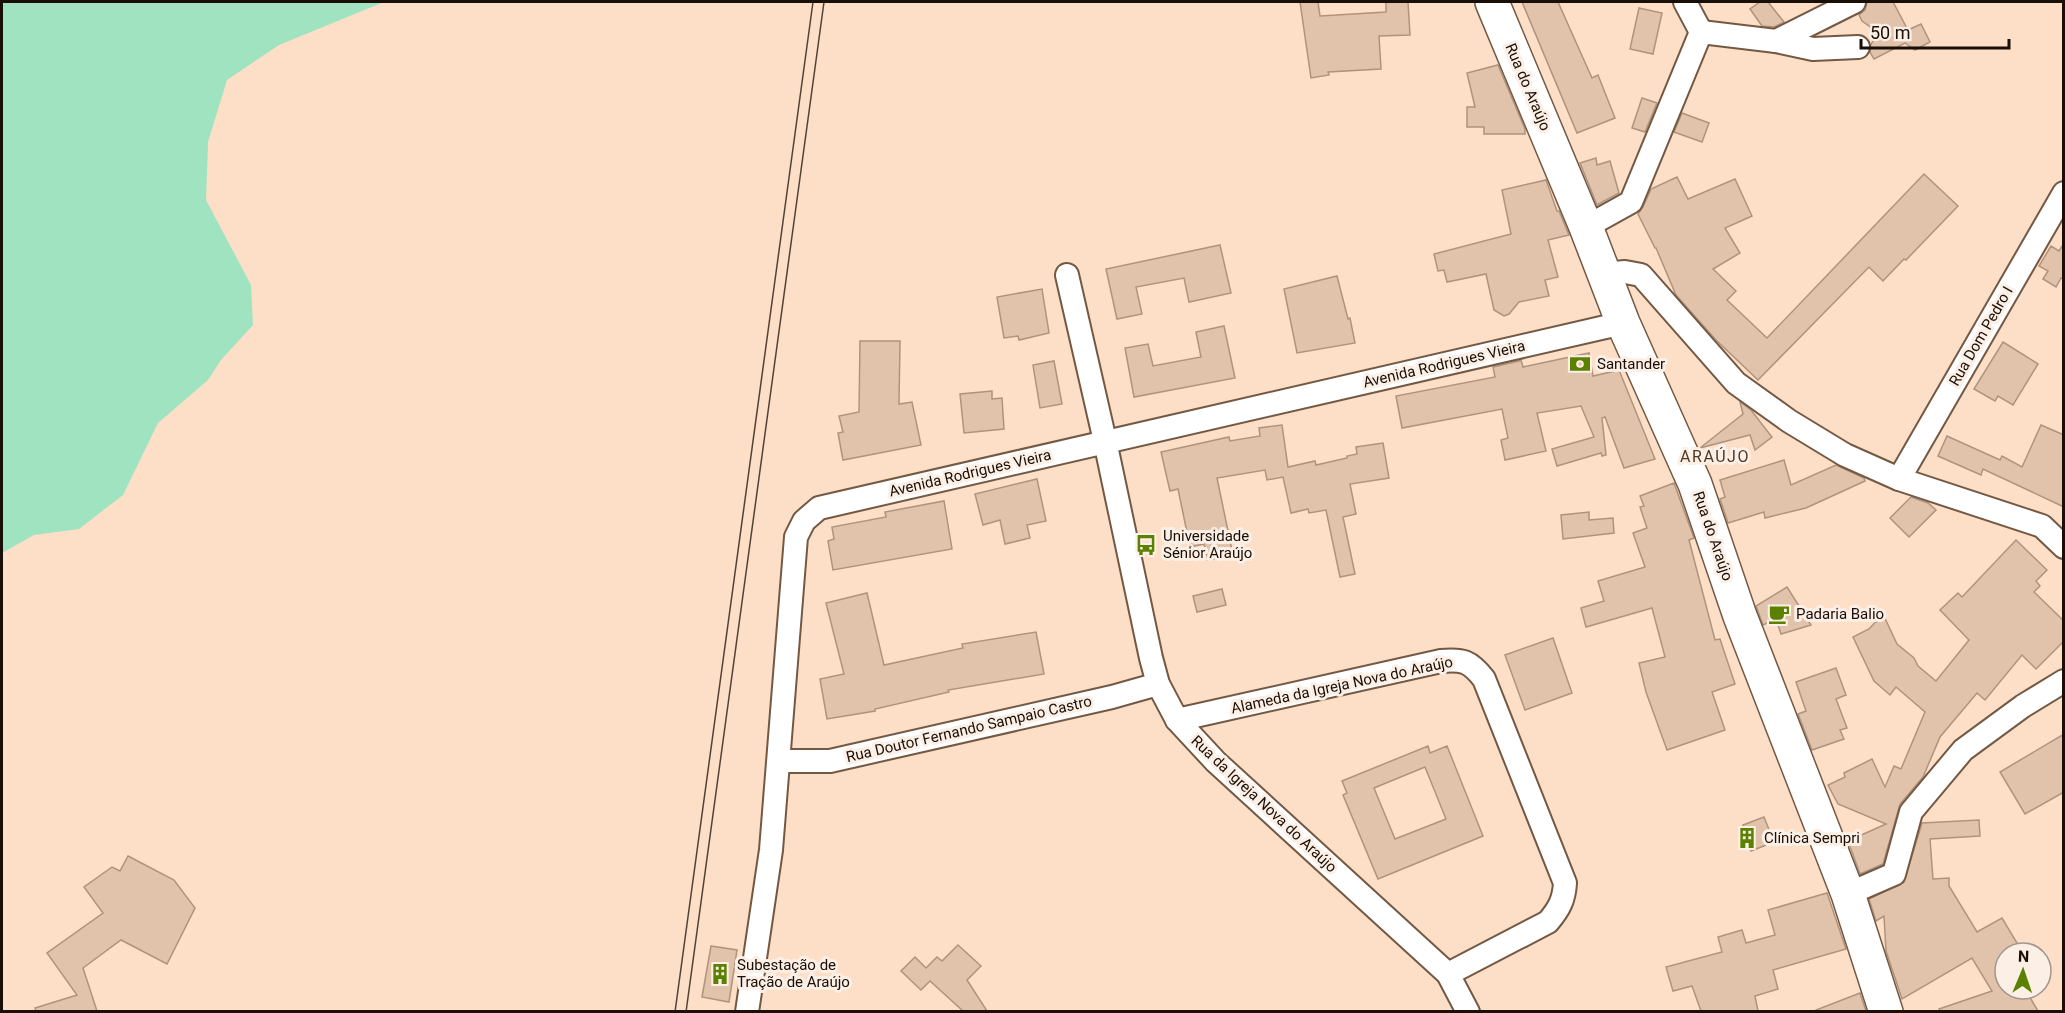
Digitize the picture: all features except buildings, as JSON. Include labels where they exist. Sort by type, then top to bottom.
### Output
[{"type":"main road","name":"Rua do Araújo","points":[[1492,2],[1586,226],[1623,323],[1695,484],[1740,616],[1848,894],[1887,1011]]},
{"type":"street","points":[[1685,2],[1701,32]]},
{"type":"street","points":[[1776,41],[1854,2]]},
{"type":"street","points":[[1586,226],[1631,202],[1701,32]]},
{"type":"street","points":[[1701,32],[1776,41],[1813,49],[1858,46]]},
{"type":"street","name":"Rua Dom Pedro I","points":[[1899,478],[2064,193]]},
{"type":"street","points":[[1605,274],[1625,272],[1641,275],[1736,383],[1789,421],[1845,455],[1899,478],[2042,526],[2064,547]]},
{"type":"street","name":"Rua da Igreja Nova do Araújo","points":[[1067,275],[1158,684],[1177,720],[1216,762],[1448,974],[1468,1011]]},
{"type":"street","name":"Avenida Rodrigues Vieira","points":[[747,1011],[771,850],[780,761],[796,537],[804,521],[819,508],[1623,323]]},
{"type":"street","name":"Alameda da Igreja Nova do Araújo","points":[[1177,720],[1441,661],[1460,660],[1475,667],[1484,679],[1565,883],[1564,897],[1548,922],[1448,974]]},
{"type":"street","points":[[1848,894],[1894,874],[1911,812],[1964,750],[2023,706],[2064,681]]},
{"type":"street","name":"Rua Doutor Fernando Sampaio Castro","points":[[780,761],[830,761],[1112,697],[1158,684]]},
{"type":"green space","points":[[2,2],[384,2],[279,45],[227,80],[208,142],[206,200],[251,285],[253,325],[221,360],[208,380],[158,423],[123,495],[79,529],[34,535],[2,553]]},
{"type":"tram line","points":[[675,1012],[813,2]]},
{"type":"tram line","points":[[686,1012],[824,2]]},
{"type":"place","name":"Santander","points":[[1580,364]]},
{"type":"place","name":"Universidade Sénior Araújo","points":[[1146,545]]},
{"type":"place","name":"Padaria Balio","points":[[1779,614]]},
{"type":"place","name":"Clínica Sempri","points":[[1747,838]]},
{"type":"place","name":"Subestação de Tração de Araújo","points":[[720,974]]},
{"type":"district","name":"ARAÚJO","points":[[1715,456]]}]
